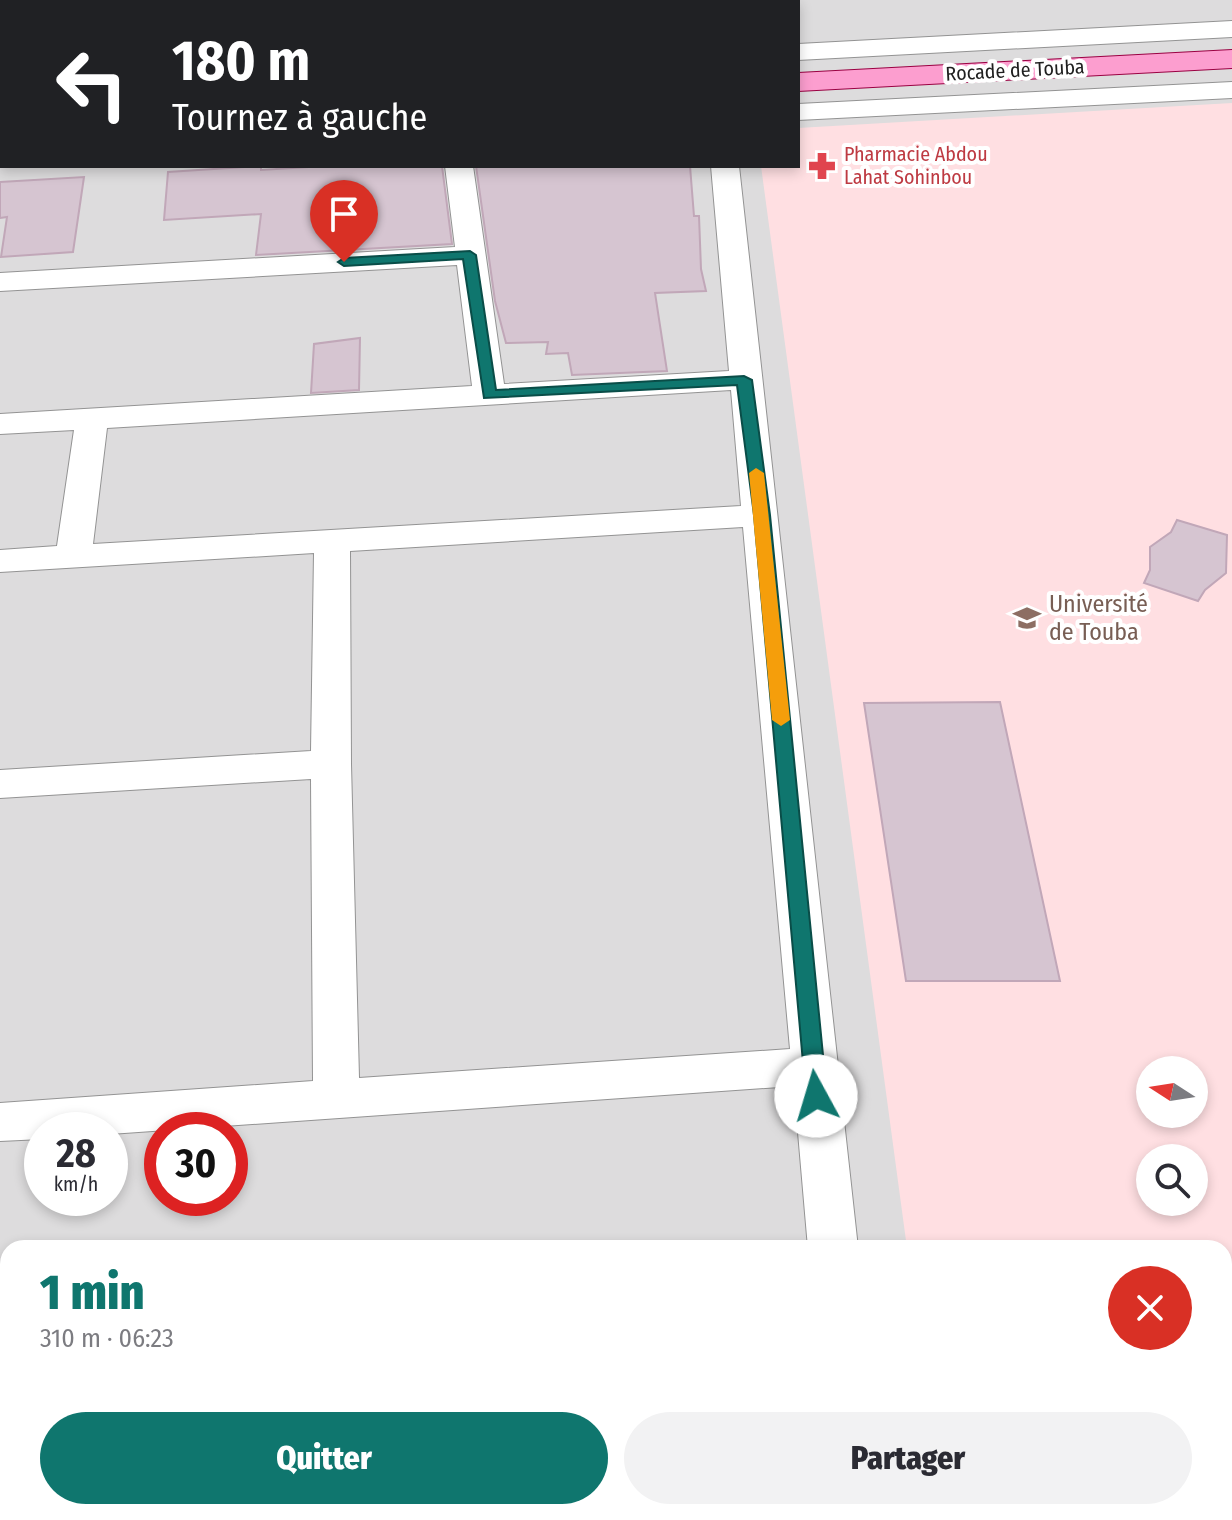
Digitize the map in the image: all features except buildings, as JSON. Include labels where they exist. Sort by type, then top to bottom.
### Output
[{"type":"main road","name":"Rocade de Touba","points":[[800,82],[1232,59]]},
{"type":"street","points":[[800,52],[1232,29]]},
{"type":"street","points":[[800,112],[1232,90]]},
{"type":"street","points":[[459,168],[489,395]]},
{"type":"street","points":[[725,168],[832,1240]]},
{"type":"street","points":[[0,282],[470,255]]},
{"type":"street","points":[[0,424],[744,380]]},
{"type":"street","points":[[74,556],[92,418]]},
{"type":"street","points":[[0,561],[762,515]]},
{"type":"street","points":[[332,542],[331,764],[336,1097]]},
{"type":"street","points":[[0,784],[331,764]]},
{"type":"street","points":[[0,1122],[813,1066]]},
{"type":"shaded area","points":[[800,0],[1232,0],[1232,1240],[0,1240],[0,168],[800,168]]},
{"type":"shaded area","name":"Université de Touba","points":[[1232,103],[1232,1240],[906,1240],[761,168],[800,168],[800,128]]},
{"type":"slow traffic","points":[[756,473],[781,720]]},
{"type":"place","name":"Pharmacie Abdou Lahat Sohinbou","points":[[822,166]]},
{"type":"place","name":"Université de Touba","points":[[1027,618]]},
{"type":"route","points":[[344,262],[470,255],[489,395],[744,380],[762,515],[816,1096]]}]
